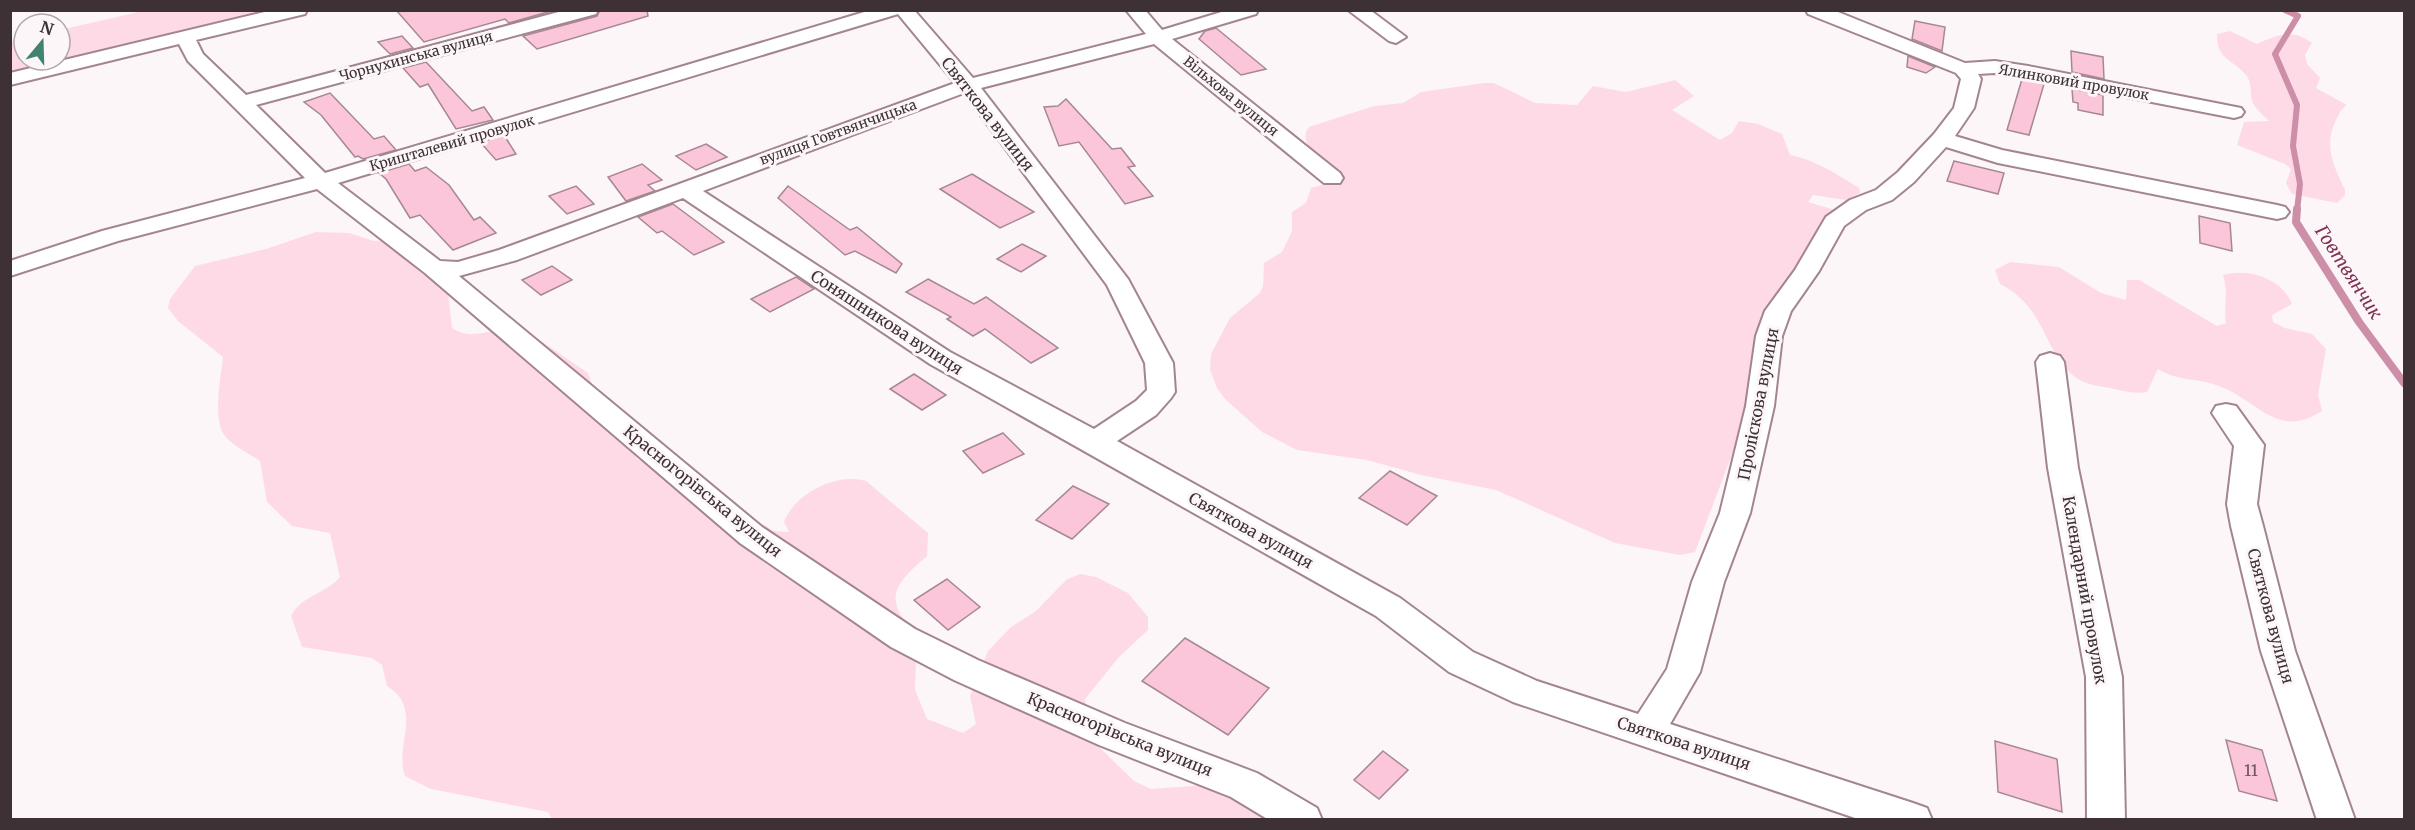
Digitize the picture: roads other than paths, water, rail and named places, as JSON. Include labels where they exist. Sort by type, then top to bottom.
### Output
[{"type":"street","points":[[10,79],[186,39],[298,10]]},
{"type":"street","name":"Чорнухинська вулиця","points":[[244,102],[589,10]]},
{"type":"street","name":"Кришталевий провулок","points":[[10,269],[110,236],[321,181],[892,10]]},
{"type":"street","name":"Святкова вулиця","points":[[904,10],[968,85],[1119,284],[1159,363],[1161,392],[1146,408],[1095,442],[1388,607],[1461,662],[1526,692],[1913,819]]},
{"type":"street","name":"Вільхова вулиця","points":[[1135,10],[1158,37],[1332,178]]},
{"type":"street","name":"вулиця Говтвянчицька","points":[[434,268],[459,269],[508,255],[968,85],[1158,37],[1249,10]]},
{"type":"street","points":[[1357,10],[1396,37]]},
{"type":"street","name":"Ялинковий провулок","points":[[1815,10],[1963,69],[1995,67],[2028,72],[2234,112]]},
{"type":"street","name":"Красногорівська вулиця","points":[[186,39],[195,57],[244,102],[321,181],[434,268],[751,535],[903,638],[966,670],[1112,734],[1244,785],[1303,819]]},
{"type":"street","name":"Проліскова вулиця","points":[[1647,731],[1683,672],[1708,582],[1735,513],[1760,406],[1769,336],[1778,311],[1807,272],[1834,222],[1858,205],[1884,195],[1906,177],[1942,139],[1964,108],[1971,80],[1963,69]]},
{"type":"street","points":[[1942,139],[1998,156],[2277,212]]},
{"type":"street","name":"Соняшникова вулиця","points":[[686,190],[940,358],[1095,442]]},
{"type":"street","name":"Календарний провулок","points":[[2050,362],[2063,468],[2104,677],[2106,819]]},
{"type":"street","name":"Святкова вулиця","points":[[2226,413],[2249,445],[2242,504],[2278,651],[2336,819]]},
{"type":"waterway","name":"Говтвянчик","points":[[2285,10],[2298,16],[2275,54],[2297,105],[2293,146],[2300,184],[2297,211]]},
{"type":"waterway","name":"Говтвянчик","points":[[2297,209],[2296,222],[2359,322],[2404,383]]}]
